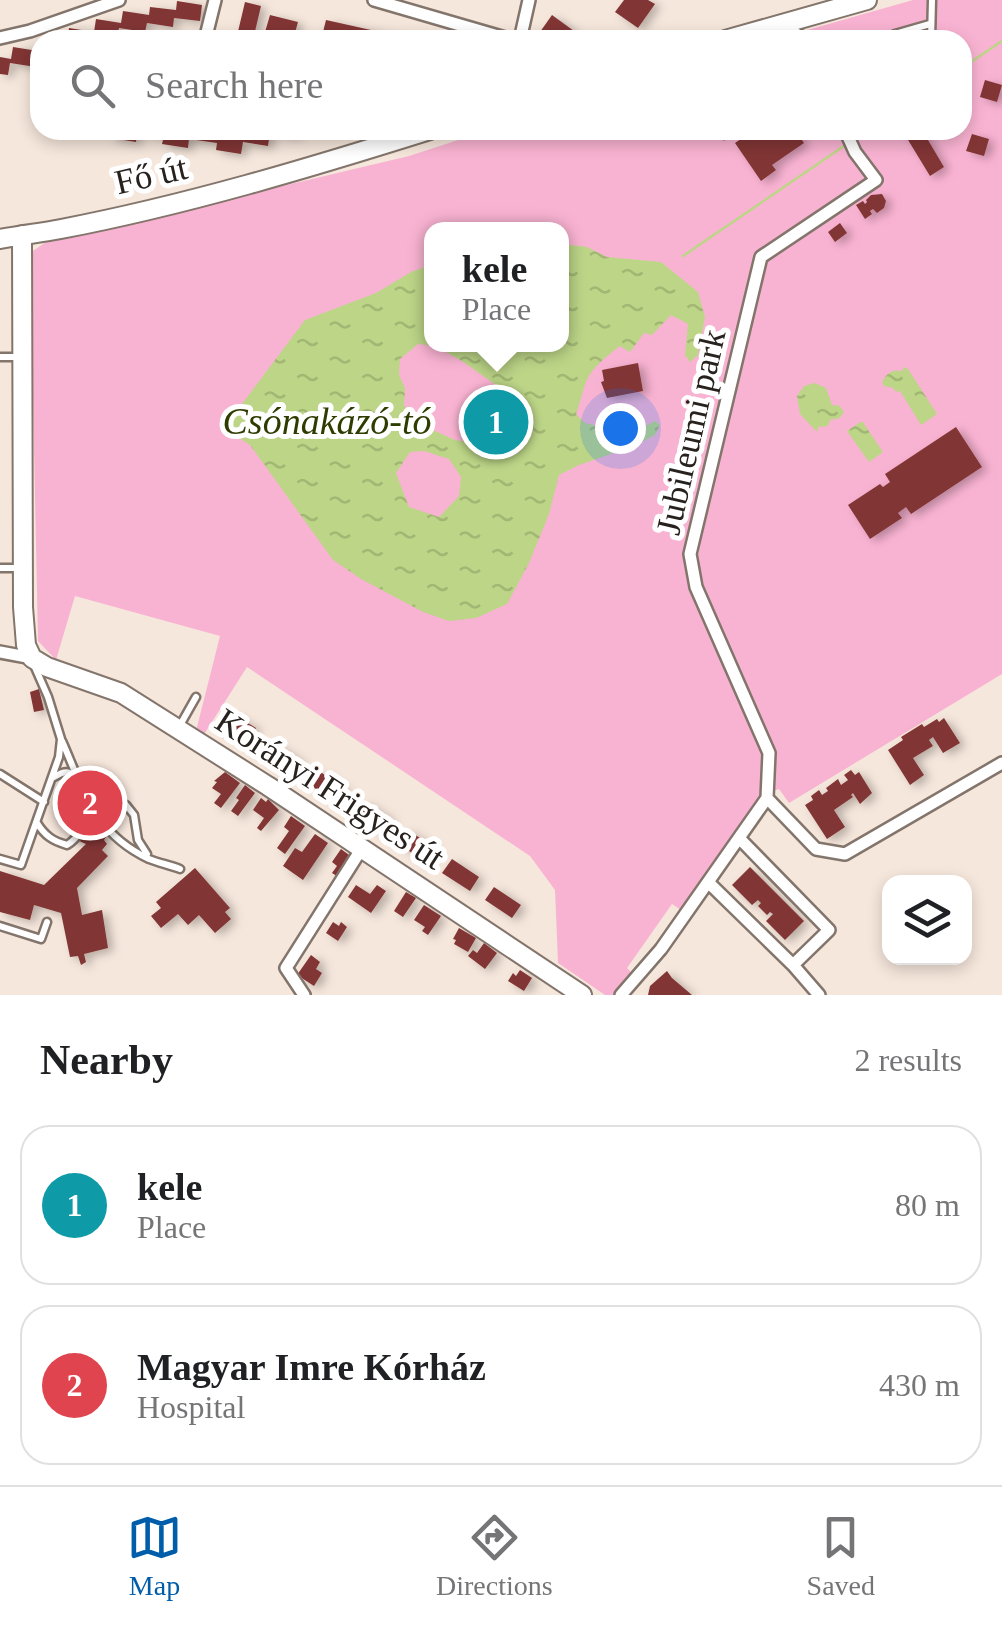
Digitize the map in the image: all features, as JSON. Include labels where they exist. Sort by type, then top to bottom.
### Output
[{"type":"main road","points":[[759,30],[867,0]]},
{"type":"main road","name":"Fő út","points":[[0,239],[60,230],[220,192],[399,140]]},
{"type":"main road","points":[[22,235],[23,568],[26,645],[32,658]]},
{"type":"main road","name":"Korányi Frigyes út","points":[[32,658],[46,667],[65,667],[121,693],[582,995]]},
{"type":"street","points":[[0,38],[118,0]]},
{"type":"street","points":[[208,30],[215,0]]},
{"type":"street","points":[[374,0],[480,30]]},
{"type":"street","points":[[519,30],[529,0]]},
{"type":"street","points":[[804,30],[810,16]]},
{"type":"street","points":[[776,25],[788,30]]},
{"type":"street","name":"Jubileumi park","points":[[767,798],[769,753],[696,587],[690,554],[761,257],[876,180],[850,140]]},
{"type":"street","points":[[0,652],[32,658]]},
{"type":"street","points":[[621,995],[661,949],[767,798],[816,849],[845,854],[1002,762]]},
{"type":"street","points":[[740,840],[829,930],[793,966]]},
{"type":"street","points":[[304,995],[286,968],[362,848]]},
{"type":"street","points":[[709,883],[819,995]]},
{"type":"lane","points":[[930,30],[932,0]]},
{"type":"lane","points":[[909,30],[930,24]]},
{"type":"lane","points":[[0,357],[23,356]]},
{"type":"lane","points":[[0,568],[23,568]]},
{"type":"lane","points":[[32,658],[61,739],[91,806],[104,825],[150,859],[180,869]]},
{"type":"lane","points":[[178,728],[196,696]]},
{"type":"lane","points":[[0,859],[20,866],[52,778],[61,739]]},
{"type":"lane","points":[[52,778],[63,772],[79,779]]},
{"type":"lane","points":[[0,774],[44,802]]},
{"type":"lane","points":[[86,794],[92,800],[126,805],[134,815],[138,840],[150,859]]},
{"type":"lane","points":[[37,822],[54,842],[67,845],[76,840],[91,806]]},
{"type":"lane","points":[[121,841],[135,827]]},
{"type":"lane","points":[[0,926],[42,939],[47,922]]},
{"type":"shaded area","points":[[913,0],[1002,0],[1002,674],[789,803],[779,789],[760,796],[681,910],[672,904],[627,968],[632,973],[612,995],[605,995],[558,963],[555,890],[530,856],[247,667],[203,736],[196,731],[220,636],[75,596],[56,660],[38,641],[30,253],[46,242],[409,156],[458,140],[972,140],[972,30],[807,30]]},
{"type":"water","name":"Csónakázó-tó","points":[[569,245],[587,247],[607,257],[661,262],[698,292],[705,317],[698,355],[690,362],[685,355],[688,324],[671,315],[652,335],[644,333],[630,352],[620,346],[596,367],[586,382],[576,414],[585,423],[630,434],[655,421],[660,425],[655,435],[634,446],[559,475],[549,514],[507,604],[476,618],[449,621],[423,612],[333,560],[250,445],[230,432],[227,424],[305,320],[376,293],[424,267],[424,345],[418,344],[400,359],[404,405],[415,422],[455,440],[489,445],[506,436],[521,417],[517,400],[446,352],[569,352]],"holes":[[[424,451],[449,459],[461,477],[459,496],[439,517],[409,507],[396,473],[410,452]]]},
{"type":"water","points":[[904,367],[937,414],[921,425],[900,391],[882,382],[890,372],[902,371]]},
{"type":"water","points":[[815,383],[826,388],[832,405],[840,406],[844,412],[840,418],[830,420],[828,426],[818,427],[817,432],[800,414],[797,396],[804,386]]},
{"type":"water","points":[[862,421],[883,452],[869,462],[847,431]]},
{"type":"building","points":[[624,0],[648,0],[655,4],[638,28],[615,12]]},
{"type":"building","points":[[177,1],[202,5],[200,21],[174,18],[173,27],[147,23],[145,30],[94,30],[96,19],[121,23],[123,11],[149,15],[150,7],[176,10]]},
{"type":"building","points":[[245,2],[261,6],[255,30],[238,30]]},
{"type":"building","points":[[270,15],[298,22],[296,30],[266,30]]},
{"type":"building","points":[[552,15],[573,30],[541,30]]},
{"type":"building","points":[[326,20],[371,30],[324,30]]},
{"type":"building","points":[[13,47],[30,50],[30,66],[10,63],[8,75],[0,74],[0,57],[11,59]]},
{"type":"building","points":[[985,80],[1002,85],[997,102],[980,97]]},
{"type":"building","points":[[972,134],[989,139],[984,156],[966,151]]},
{"type":"building","points":[[163,140],[189,140],[188,148],[162,144]]},
{"type":"building","points":[[196,140],[269,140],[268,146],[243,142],[241,154],[216,150],[217,143]]},
{"type":"building","points":[[908,140],[928,140],[944,167],[930,176]]},
{"type":"building","points":[[735,143],[804,143],[772,165],[776,170],[761,181]]},
{"type":"building","points":[[882,194],[884,208],[877,213],[873,209],[865,219],[856,205],[863,201],[865,204],[871,195]]},
{"type":"building","points":[[840,223],[847,233],[835,242],[828,232]]},
{"type":"building","points":[[638,363],[643,391],[607,398],[601,382],[602,370]]},
{"type":"building","points":[[956,427],[982,467],[911,514],[906,507],[898,513],[902,518],[870,539],[848,505],[880,484],[883,487],[890,482],[885,474]]},
{"type":"building","points":[[39,689],[44,710],[34,712],[30,692]]},
{"type":"building","points":[[233,714],[256,728],[247,743],[224,729]]},
{"type":"building","points":[[944,718],[960,743],[943,753],[933,737],[929,740],[933,746],[913,758],[924,775],[910,785],[888,750],[922,724],[924,727]]},
{"type":"building","points":[[274,743],[301,761],[292,774],[265,757]]},
{"type":"building","points":[[851,770],[855,775],[859,772],[872,793],[860,804],[853,793],[834,810],[845,827],[827,839],[805,805],[819,790],[822,795],[838,779],[841,785],[848,780],[844,775]]},
{"type":"building","points":[[319,771],[346,789],[337,803],[310,785]]},
{"type":"building","points":[[225,772],[240,783],[221,808],[214,803],[221,794],[212,788]]},
{"type":"building","points":[[245,785],[255,793],[238,816],[231,811]]},
{"type":"building","points":[[261,798],[266,802],[268,799],[279,810],[261,831],[257,828],[264,818],[253,810]]},
{"type":"building","points":[[364,801],[391,819],[381,833],[354,815]]},
{"type":"building","points":[[291,816],[305,826],[285,854],[277,848],[289,831],[284,827]]},
{"type":"building","points":[[77,821],[100,829],[107,844],[102,850],[108,856],[77,888],[82,915],[102,910],[108,948],[84,954],[86,962],[81,965],[78,956],[70,957],[61,913],[34,905],[30,920],[0,912],[0,871],[44,885],[86,844],[70,837]]},
{"type":"building","points":[[406,829],[434,847],[424,861],[397,843]]},
{"type":"building","points":[[315,834],[328,843],[303,880],[283,866],[295,848],[302,852]]},
{"type":"building","points":[[341,849],[353,858],[340,878],[332,873],[337,866],[332,862]]},
{"type":"building","points":[[452,859],[479,877],[470,891],[442,873]]},
{"type":"building","points":[[750,867],[804,921],[785,940],[766,921],[773,914],[767,915],[758,906],[758,900],[752,905],[732,885]]},
{"type":"building","points":[[195,868],[230,908],[225,912],[231,919],[215,933],[199,915],[188,925],[178,914],[161,928],[151,916],[161,908],[156,902]]},
{"type":"building","points":[[356,885],[370,894],[377,885],[386,891],[371,913],[348,897]]},
{"type":"building","points":[[494,887],[521,905],[512,918],[485,900]]},
{"type":"building","points":[[406,892],[416,898],[403,917],[394,911]]},
{"type":"building","points":[[424,905],[441,916],[428,935],[422,931],[425,927],[414,920]]},
{"type":"building","points":[[333,922],[347,927],[338,941],[326,933]]},
{"type":"building","points":[[459,928],[476,938],[468,952],[454,944]]},
{"type":"building","points":[[484,943],[497,953],[485,969],[468,956],[473,950],[477,953]]},
{"type":"building","points":[[311,955],[320,962],[316,969],[322,973],[314,986],[297,975]]},
{"type":"building","points":[[520,970],[532,978],[524,991],[508,981]]},
{"type":"building","points":[[667,971],[692,995],[648,995],[650,986]]},
{"type":"waterway","points":[[972,61],[1002,41]]},
{"type":"waterway","points":[[683,256],[847,144]]},
{"type":"place","name":"kele","points":[[496,422]]},
{"type":"place","name":"Magyar Imre Kórház","points":[[90,803]]}]
